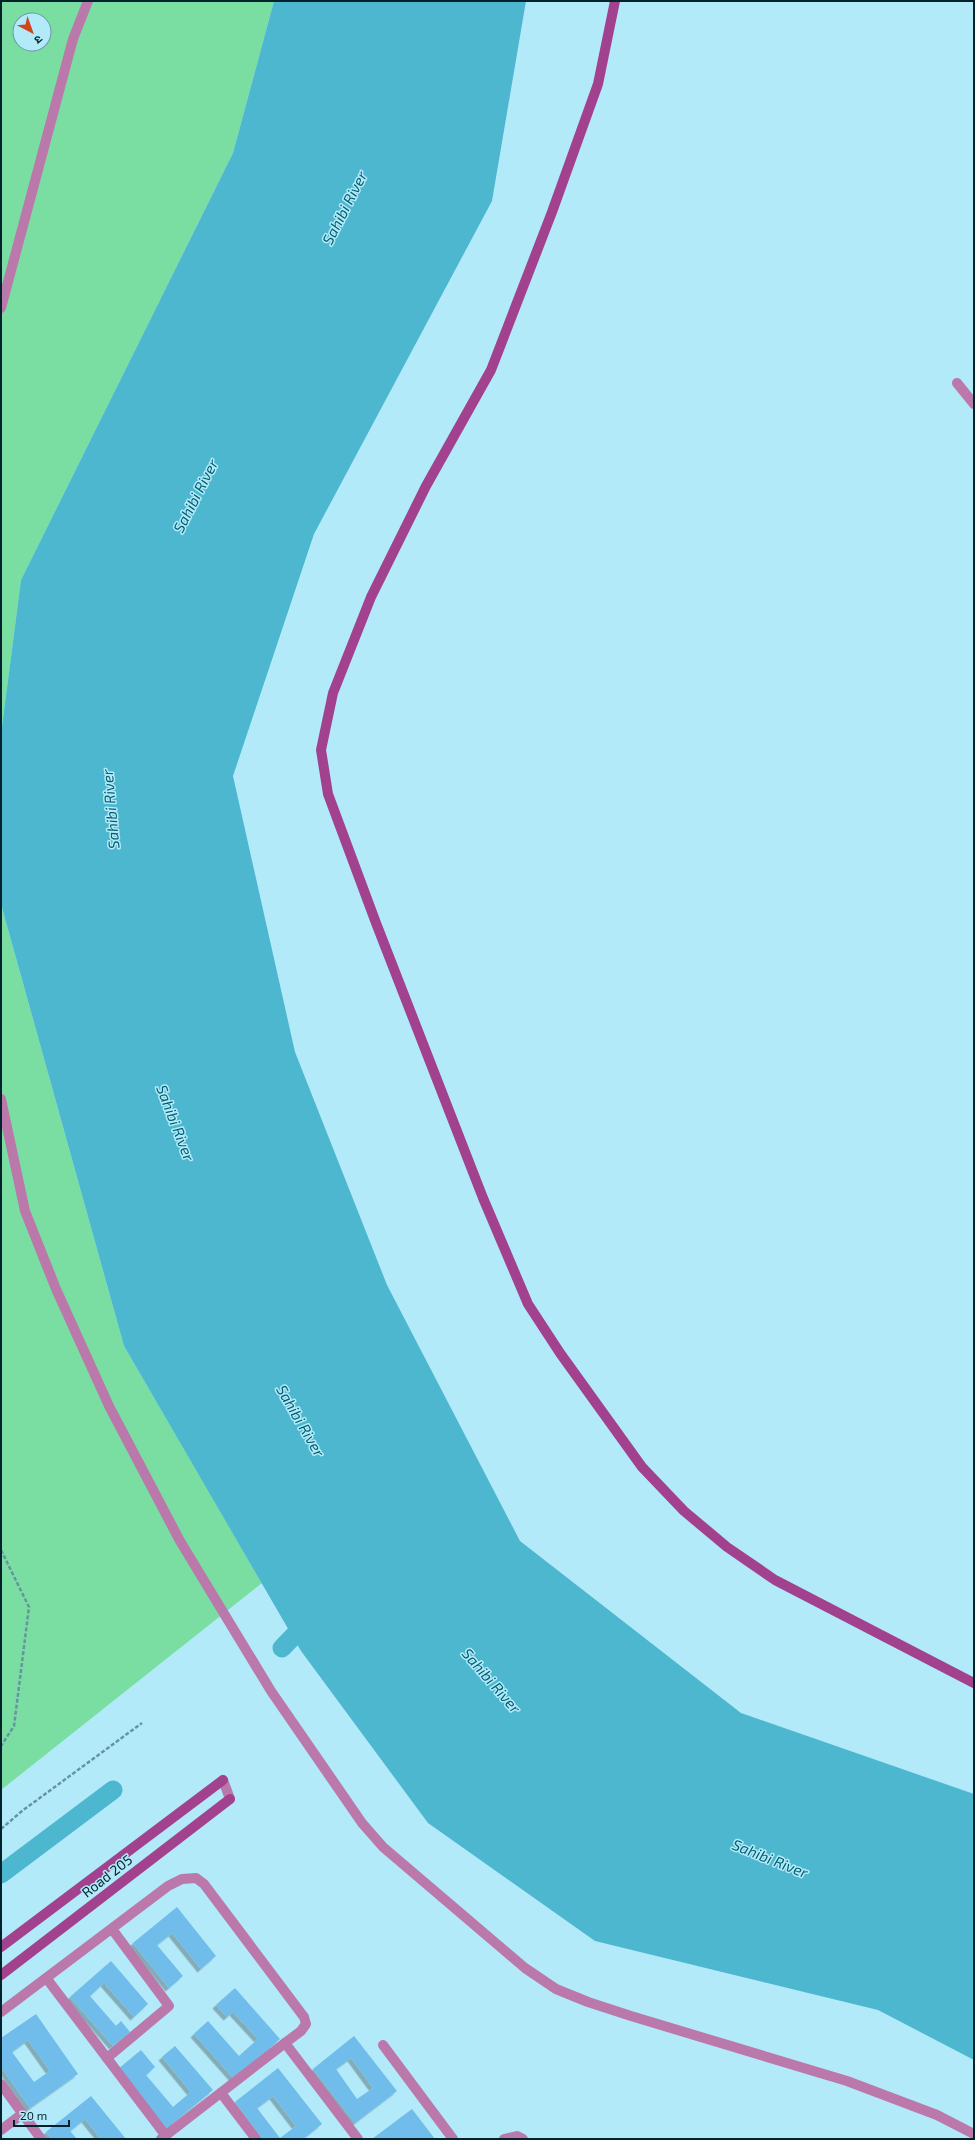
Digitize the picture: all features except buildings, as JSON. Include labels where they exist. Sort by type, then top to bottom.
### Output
[{"type":"street","points":[[1,308],[74,39],[88,1]]},
{"type":"street","points":[[615,1],[598,84],[552,212],[491,370],[426,486],[377,583],[333,693],[322,750],[328,794],[376,923],[480,1191],[507,1258],[528,1304],[560,1353],[638,1461],[684,1511],[727,1547],[775,1580],[974,1683]]},
{"type":"street","points":[[957,383],[974,404]]},
{"type":"street","points":[[1,1100],[25,1211],[54,1282],[109,1406],[180,1541],[271,1691],[362,1823],[383,1847],[526,1968],[556,1989],[617,2012],[847,2081],[937,2115],[974,2134]]},
{"type":"street","name":"Road 205","points":[[1,1947],[223,1780],[230,1799],[1,1975]]},
{"type":"street","points":[[1,2012],[168,1886],[182,1880],[196,1878],[204,1884],[304,2017],[306,2024],[301,2031],[286,2043],[164,2137],[47,1978]]},
{"type":"street","points":[[107,2058],[170,2006],[112,1929]]},
{"type":"street","points":[[286,2043],[358,2139]]},
{"type":"street","points":[[383,2045],[453,2139]]},
{"type":"street","points":[[1,2084],[40,2139]]},
{"type":"street","points":[[221,2093],[256,2139]]},
{"type":"street","points":[[1,2130],[22,2114]]},
{"type":"street","points":[[504,2139],[517,2136],[523,2139]]},
{"type":"path","points":[[1,1550],[29,1606],[14,1726],[1,1746]]},
{"type":"path","points":[[1,1829],[22,1811],[142,1723]]},
{"type":"green space","points":[[1,1],[274,1],[233,153],[21,580],[1,734]]},
{"type":"green space","points":[[1,904],[124,1346],[262,1583],[1,1790]]},
{"type":"water","name":"Sahibi River","points":[[274,1],[526,1],[492,201],[314,534],[233,776],[295,1052],[387,1285],[520,1541],[741,1713],[974,1794],[974,2060],[878,2010],[595,1941],[428,1823],[301,1651],[124,1346],[1,904],[1,734],[21,580],[233,153]]},
{"type":"waterway","points":[[282,1648],[310,1619]]},
{"type":"waterway","points":[[1,1874],[113,1790]]}]
